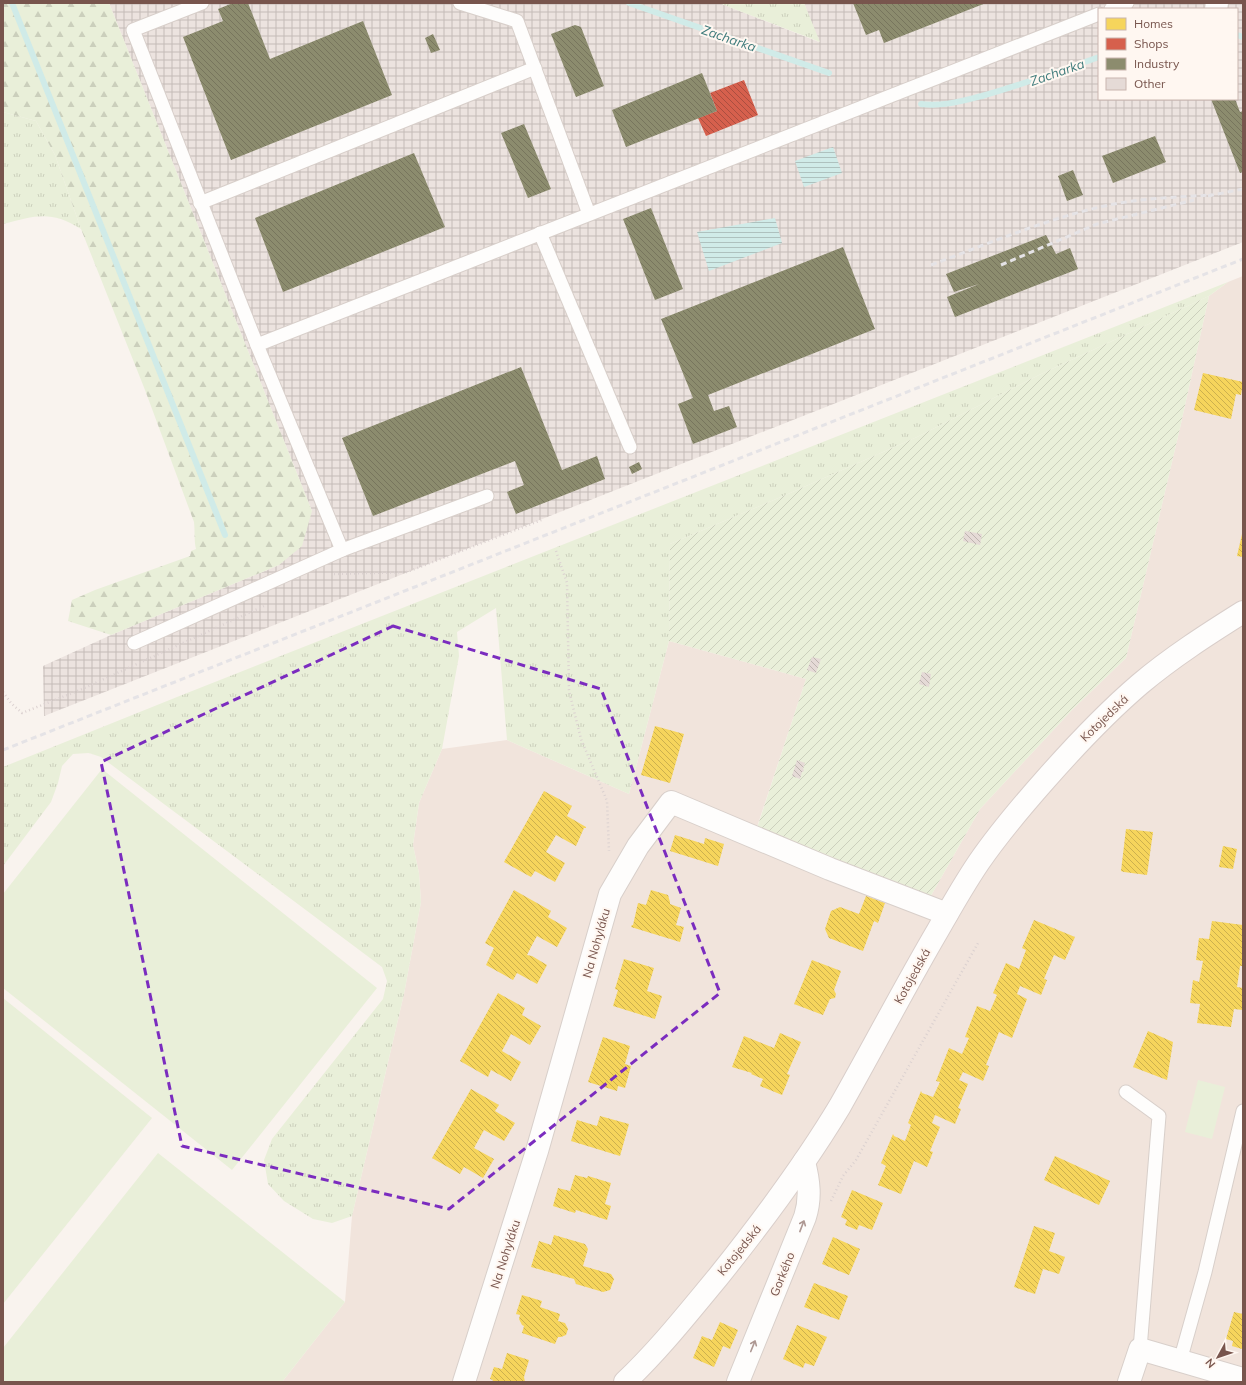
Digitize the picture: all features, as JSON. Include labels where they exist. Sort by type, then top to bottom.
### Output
[{"type":"street","name":"Kotojedská","points":[[625,1382],[656,1350],[692,1308],[757,1228],[804,1162],[853,1082],[964,884],[995,841],[1036,790],[1089,731],[1142,682],[1171,660],[1243,612]]},
{"type":"street","name":"Na Nohyláku","points":[[464,1382],[537,1151],[610,894],[638,846],[671,802],[830,869],[947,914]]},
{"type":"street","name":"Gorkého","points":[[738,1382],[805,1217],[809,1186],[804,1162]]},
{"type":"street","points":[[1129,1382],[1140,1349],[1243,1379]]},
{"type":"lane","points":[[202,3],[133,30],[200,202],[342,550]]},
{"type":"lane","points":[[460,3],[517,21],[590,214]]},
{"type":"lane","points":[[1114,8],[1127,3]]},
{"type":"lane","points":[[258,345],[1098,14]]},
{"type":"lane","points":[[200,202],[535,68]]},
{"type":"lane","points":[[540,234],[630,447]]},
{"type":"lane","points":[[134,643],[342,550],[487,496]]},
{"type":"lane","points":[[1126,1092],[1159,1116],[1140,1349]]},
{"type":"lane","points":[[1180,1361],[1205,1272],[1243,1111]]},
{"type":"path","points":[[328,576],[335,573],[407,572],[544,519]]},
{"type":"path","points":[[556,551],[567,583],[569,691],[581,739],[607,802],[609,855]]},
{"type":"path","points":[[3,692],[11,704],[22,713],[80,690],[264,606]]},
{"type":"path","points":[[830,1206],[843,1176],[856,1160],[978,944]]},
{"type":"highlighted area","points":[[393,626],[601,689],[720,993],[449,1209],[182,1146],[101,762]]},
{"type":"shaded area","points":[[109,3],[719,3],[819,42],[804,3],[1243,3],[1243,242],[44,716],[43,666],[111,635],[279,565],[312,511]]},
{"type":"shaded area","points":[[1243,276],[1243,1382],[282,1382],[345,1302],[352,1216],[404,994],[421,902],[419,873],[413,845],[419,803],[442,749],[507,740],[629,794],[669,641],[806,679],[756,830],[928,901],[980,809],[1072,710],[1126,658],[1180,428],[1209,296],[1228,282]]},
{"type":"green space","points":[[3,3],[109,3],[312,511],[302,546],[279,565],[111,635],[68,621],[72,600],[95,590],[190,556],[191,551],[196,549],[194,522],[145,390],[81,229],[55,155],[36,121],[3,112]]},
{"type":"green space","points":[[719,3],[804,3],[820,42]]},
{"type":"green space","points":[[3,112],[36,121],[55,155],[81,229],[60,219],[43,216],[3,224]]},
{"type":"green space","points":[[1228,282],[1209,296],[1039,375],[917,437],[670,544],[669,641],[629,794],[507,740],[496,608],[457,632],[459,656],[442,749],[419,803],[413,845],[419,873],[421,902],[404,994],[352,1216],[332,1223],[313,1219],[284,1201],[268,1184],[264,1160],[272,1139],[383,999],[387,981],[382,967],[101,757],[89,753],[73,754],[62,766],[51,802],[3,866],[3,767]]},
{"type":"green space","points":[[1209,296],[1180,428],[1126,658],[1072,710],[980,809],[928,901],[756,831],[806,679],[669,641],[670,544],[917,437],[1039,375]]},
{"type":"green space","points":[[102,769],[377,988],[232,1170],[3,988],[3,894]]},
{"type":"green space","points":[[3,998],[152,1118],[3,1304]]},
{"type":"green space","points":[[1198,1080],[1225,1087],[1212,1139],[1185,1132]]},
{"type":"green space","points":[[158,1153],[345,1302],[282,1382],[3,1382],[3,1348]]},
{"type":"water","points":[[833,147],[842,173],[804,187],[795,161]]},
{"type":"water","points":[[775,218],[782,243],[709,271],[697,232]]},
{"type":"building: Homes","points":[[1203,373],[1243,382],[1241,395],[1236,394],[1231,419],[1194,410]]},
{"type":"building: Homes","points":[[1243,534],[1243,557],[1237,556]]},
{"type":"building: Homes","points":[[655,726],[684,734],[670,783],[641,775]]},
{"type":"building: Homes","points":[[544,791],[572,806],[567,816],[586,827],[584,828],[576,846],[556,835],[546,852],[565,863],[555,882],[535,871],[531,877],[504,862]]},
{"type":"building: Homes","points":[[1126,829],[1153,832],[1147,875],[1121,871]]},
{"type":"building: Homes","points":[[675,835],[704,844],[705,838],[724,844],[718,866],[670,851]]},
{"type":"building: Homes","points":[[1223,846],[1237,849],[1233,869],[1219,867]]},
{"type":"building: Homes","points":[[514,890],[551,911],[548,917],[567,928],[557,947],[537,936],[532,945],[527,955],[532,956],[547,965],[537,984],[517,973],[513,980],[486,965],[494,948],[485,943]]},
{"type":"building: Homes","points":[[651,890],[668,895],[670,904],[681,908],[676,925],[684,927],[680,942],[631,927],[633,925],[638,903],[646,905]]},
{"type":"building: Homes","points":[[866,896],[885,903],[878,923],[874,921],[863,951],[829,938],[825,929],[831,911],[840,907],[859,914]]},
{"type":"building: Homes","points":[[1034,920],[1075,937],[1065,960],[1054,955],[1044,979],[1047,980],[1041,995],[1020,986],[1017,994],[1027,999],[1012,1038],[999,1032],[986,1065],[989,1066],[983,1081],[963,1072],[959,1080],[968,1084],[958,1108],[961,1109],[955,1124],[935,1115],[932,1123],[940,1127],[930,1151],[933,1152],[927,1167],[914,1161],[901,1194],[878,1185],[886,1166],[881,1163],[893,1134],[894,1136],[905,1141],[911,1125],[908,1123],[921,1091],[922,1093],[933,1097],[940,1082],[936,1081],[949,1048],[962,1054],[969,1038],[965,1037],[977,1006],[990,1011],[997,995],[993,993],[1006,963],[1019,969],[1026,950],[1022,948]]},
{"type":"building: Homes","points":[[1212,921],[1243,925],[1243,966],[1240,966],[1237,987],[1243,988],[1243,1010],[1234,1009],[1231,1027],[1197,1023],[1200,1004],[1190,1003],[1193,980],[1199,982],[1203,961],[1196,960],[1199,938],[1209,939]]},
{"type":"building: Homes","points":[[624,959],[654,968],[647,991],[662,996],[655,1019],[613,1006],[618,990],[615,989]]},
{"type":"building: Homes","points":[[812,960],[841,971],[834,990],[836,994],[835,998],[830,999],[823,1015],[794,1004]]},
{"type":"building: Homes","points":[[498,993],[525,1008],[522,1015],[541,1026],[530,1045],[511,1034],[502,1051],[521,1062],[511,1081],[491,1070],[488,1077],[460,1061]]},
{"type":"building: Homes","points":[[1148,1031],[1173,1042],[1167,1080],[1133,1067]]},
{"type":"building: Homes","points":[[780,1033],[801,1042],[787,1074],[790,1075],[782,1095],[760,1086],[763,1079],[751,1074],[752,1073],[732,1067],[744,1036],[774,1048]]},
{"type":"building: Homes","points":[[603,1037],[630,1046],[625,1064],[631,1066],[625,1088],[618,1086],[617,1091],[588,1082]]},
{"type":"building: Homes","points":[[471,1089],[499,1105],[495,1111],[515,1123],[504,1141],[484,1130],[474,1148],[494,1159],[483,1178],[464,1167],[460,1174],[432,1158]]},
{"type":"building: Homes","points":[[600,1116],[629,1124],[620,1156],[571,1141],[577,1120],[597,1126]]},
{"type":"building: Homes","points":[[1055,1156],[1110,1181],[1099,1205],[1044,1180]]},
{"type":"building: Homes","points":[[575,1175],[587,1178],[588,1176],[611,1183],[605,1204],[611,1206],[607,1220],[576,1210],[575,1213],[553,1206],[558,1188],[570,1191]]},
{"type":"building: Homes","points":[[852,1190],[883,1203],[872,1230],[859,1225],[857,1230],[845,1225],[847,1220],[841,1217]]},
{"type":"building: Homes","points":[[1034,1226],[1055,1233],[1049,1251],[1065,1257],[1059,1274],[1043,1269],[1035,1294],[1014,1287]]},
{"type":"building: Homes","points":[[554,1235],[585,1244],[588,1249],[583,1266],[611,1274],[614,1279],[610,1290],[603,1292],[576,1284],[574,1279],[531,1267],[539,1241],[551,1245]]},
{"type":"building: Homes","points":[[833,1237],[860,1249],[849,1275],[822,1264]]},
{"type":"building: Homes","points":[[814,1283],[848,1296],[839,1320],[804,1307]]},
{"type":"building: Homes","points":[[522,1295],[542,1301],[540,1307],[560,1314],[558,1321],[565,1323],[568,1329],[566,1335],[558,1337],[555,1344],[522,1333],[524,1326],[519,1319],[520,1315],[516,1314]]},
{"type":"building: Homes","points":[[1234,1312],[1243,1314],[1242,1349],[1232,1346],[1233,1341],[1226,1339]]},
{"type":"building: Homes","points":[[720,1322],[738,1330],[730,1349],[723,1346],[714,1367],[693,1358],[702,1336],[712,1340]]},
{"type":"building: Homes","points":[[797,1325],[827,1337],[814,1366],[805,1363],[803,1368],[783,1359]]},
{"type":"building: Homes","points":[[507,1353],[529,1360],[524,1377],[525,1382],[492,1382],[493,1380],[490,1379],[494,1367],[502,1369]]},
{"type":"building: Shops","points":[[744,80],[758,115],[706,136],[698,118],[717,111],[710,93]]},
{"type":"building: Industry","points":[[233,3],[248,3],[270,59],[363,21],[392,95],[231,160],[183,37],[223,21],[218,9]]},
{"type":"building: Industry","points":[[853,3],[986,3],[884,43],[879,30],[866,35]]},
{"type":"building: Industry","points":[[575,25],[581,27],[604,86],[576,97],[551,34]]},
{"type":"building: Industry","points":[[433,34],[440,50],[431,53],[425,38]]},
{"type":"building: Industry","points":[[702,73],[717,111],[626,147],[612,110]]},
{"type":"building: Industry","points":[[1211,100],[1235,100],[1240,112],[1243,111],[1243,172],[1240,173]]},
{"type":"building: Industry","points":[[524,124],[551,189],[528,198],[501,133]]},
{"type":"building: Industry","points":[[1155,136],[1166,162],[1113,183],[1102,156]]},
{"type":"building: Industry","points":[[414,153],[445,227],[283,292],[255,218]]},
{"type":"building: Industry","points":[[1073,170],[1083,195],[1067,201],[1058,176]]},
{"type":"building: Industry","points":[[651,208],[683,289],[655,300],[623,219]]},
{"type":"building: Industry","points":[[1046,235],[1056,254],[1070,248],[1078,269],[955,317],[947,297],[979,284],[954,292],[946,274]]},
{"type":"building: Industry","points":[[843,247],[875,329],[708,395],[714,411],[729,406],[737,427],[693,444],[678,404],[693,398],[661,319]]},
{"type":"building: Industry","points":[[521,367],[562,470],[597,456],[605,479],[516,514],[507,492],[524,485],[515,461],[373,516],[342,438]]},
{"type":"building: Industry","points":[[639,462],[642,469],[632,474],[629,467]]},
{"type":"building: Other","points":[[965,531],[982,534],[980,545],[963,541]]},
{"type":"building: Other","points":[[812,657],[821,659],[816,673],[807,670]]},
{"type":"building: Other","points":[[922,672],[931,674],[929,687],[919,684]]},
{"type":"building: Other","points":[[797,760],[805,763],[800,779],[792,776]]},
{"type":"waterway","points":[[12,3],[225,535]]},
{"type":"waterway","name":"Zacharka","points":[[629,3],[829,73]]},
{"type":"waterway","name":"Zacharka","points":[[1238,35],[1243,37]]},
{"type":"waterway","name":"Zacharka","points":[[921,104],[944,104],[982,96],[1026,83],[1098,57]]},
{"type":"railway","points":[[1208,196],[1243,189]]},
{"type":"railway","points":[[931,265],[1041,224],[1086,210],[1109,205],[1160,198],[1212,195]]},
{"type":"railway","points":[[1001,265],[1097,224],[1194,200]]},
{"type":"railway","points":[[3,750],[1243,259]]}]
